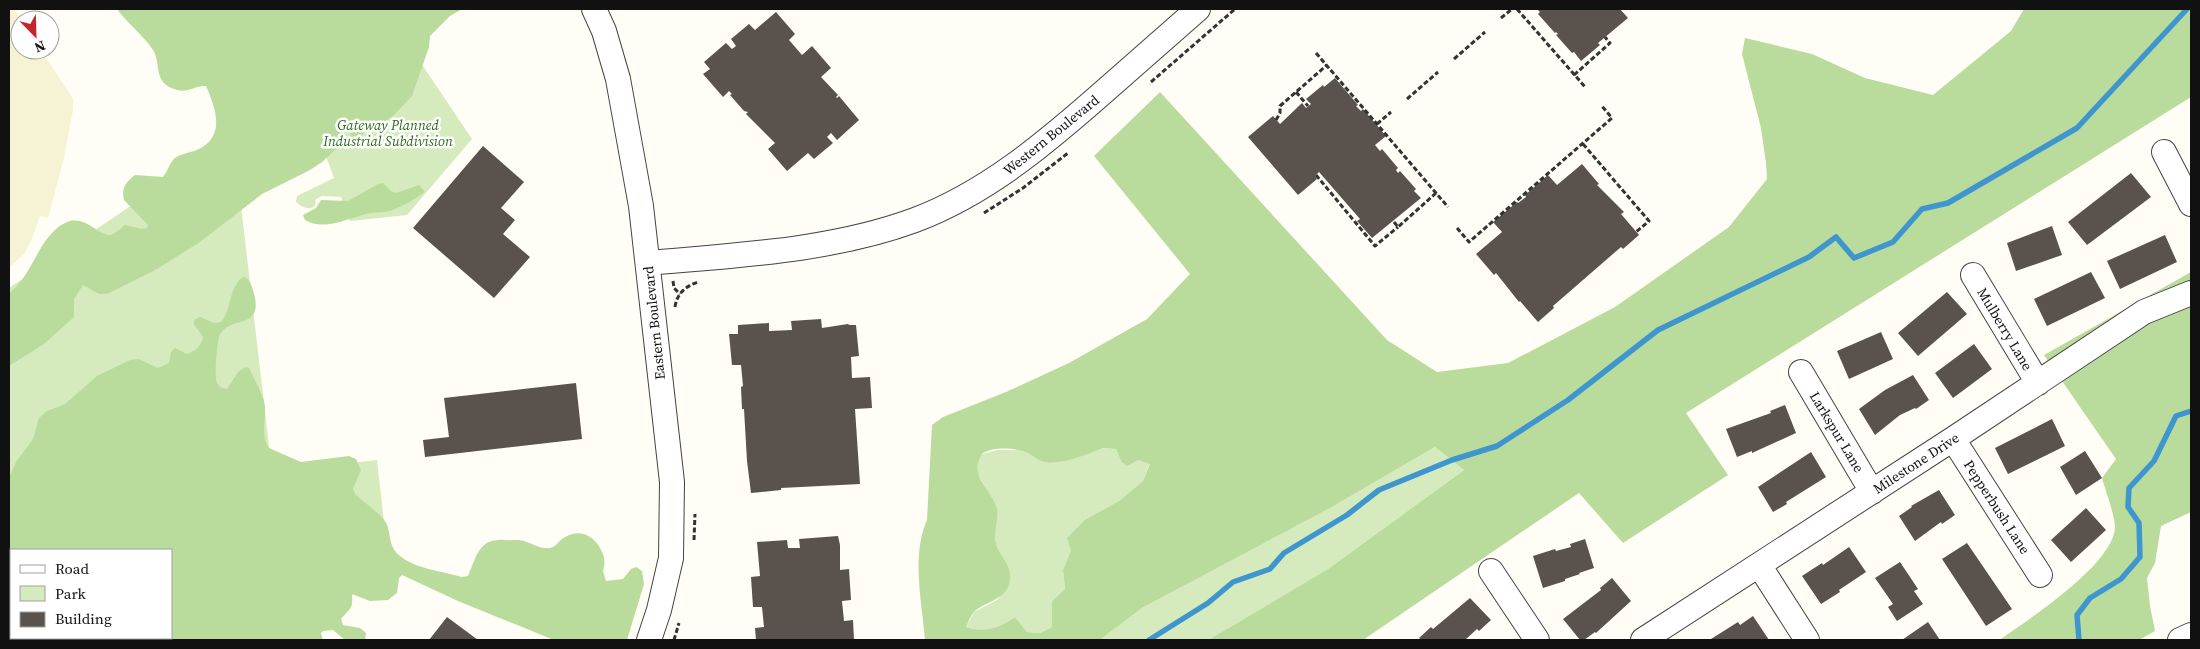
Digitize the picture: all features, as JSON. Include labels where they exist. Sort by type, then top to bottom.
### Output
[{"type":"street","name":"Eastern Boulevard","points":[[594,9],[604,31],[618,79],[641,206],[672,482],[671,558],[659,610],[649,640]]},
{"type":"street","name":"Western Boulevard","points":[[648,263],[836,241],[907,223],[961,199],[1006,173],[1037,149],[1198,9]]},
{"type":"street","points":[[2164,152],[2191,204]]},
{"type":"street","name":"Mulberry Lane","points":[[1973,275],[2038,383]]},
{"type":"street","name":"Milestone Drive","points":[[1643,640],[1953,439],[2144,312],[2191,293]]},
{"type":"street","name":"Larkspur Lane","points":[[1801,372],[1872,492]]},
{"type":"street","name":"Pepperbush Lane","points":[[1953,439],[2040,575]]},
{"type":"street","points":[[1758,565],[1807,640]]},
{"type":"street","points":[[1491,571],[1537,640]]},
{"type":"street","points":[[2180,640],[2191,635]]},
{"type":"path","points":[[1145,87],[1235,9]]},
{"type":"path","points":[[1501,18],[1512,9]]},
{"type":"path","points":[[1517,9],[1586,88]]},
{"type":"path","points":[[1454,58],[1485,32]]},
{"type":"path","points":[[1574,75],[1610,43],[1605,37]]},
{"type":"path","points":[[1316,53],[1448,207]]},
{"type":"path","points":[[1276,120],[1280,113],[1280,106],[1327,65]]},
{"type":"path","points":[[1408,98],[1438,72]]},
{"type":"path","points":[[1296,92],[1308,106]]},
{"type":"path","points":[[1457,228],[1469,242],[1612,118],[1601,105]]},
{"type":"path","points":[[1377,124],[1391,112]]},
{"type":"path","points":[[1583,144],[1649,221],[1636,232]]},
{"type":"path","points":[[976,217],[1023,188],[1070,152]]},
{"type":"path","points":[[1316,175],[1375,246],[1436,193]]},
{"type":"path","points":[[1394,222],[1398,227]]},
{"type":"path","points":[[675,311],[676,300],[683,291],[689,286],[704,280]]},
{"type":"path","points":[[694,544],[695,508]]},
{"type":"path","points":[[674,640],[681,616]]},
{"type":"shaded area","points":[[9,9],[14,9],[10,10],[10,60],[48,60],[73,99],[73,110],[64,158],[48,218],[40,216],[25,253],[9,268]]},
{"type":"green space","points":[[117,9],[462,9],[450,16],[430,36],[429,47],[412,96],[392,117],[379,125],[365,128],[360,143],[351,141],[350,129],[346,129],[335,150],[322,162],[262,194],[200,242],[157,269],[107,294],[99,294],[83,285],[74,299],[74,317],[44,344],[9,366],[9,293],[25,276],[49,236],[57,228],[74,220],[81,221],[108,235],[115,233],[125,225],[142,229],[147,228],[148,225],[124,200],[123,192],[127,183],[135,175],[163,177],[175,158],[204,146],[215,132],[215,114],[206,86],[181,91],[164,83],[159,73],[153,50]]},
{"type":"green space","points":[[2024,9],[2191,9],[2191,97],[1686,413],[1728,475],[1623,543],[1579,493],[1363,640],[1208,640],[1328,569],[1464,470],[1435,447],[1332,507],[1142,608],[1100,640],[925,640],[919,564],[922,534],[927,520],[932,425],[943,417],[1006,392],[1069,363],[1147,319],[1190,274],[1094,156],[1160,92],[1387,340],[1437,372],[1508,363],[1615,307],[1729,227],[1767,179],[1761,128],[1742,54],[1745,38],[1812,54],[1865,78],[1933,95],[2011,31]],"holes":[[[1103,448],[1116,449],[1121,461],[1127,466],[1138,460],[1150,464],[1143,481],[1119,501],[1086,519],[1067,538],[1071,550],[1063,570],[1065,589],[1052,601],[1052,627],[1040,633],[1027,632],[1015,617],[992,628],[980,630],[966,627],[973,613],[1007,590],[1010,574],[995,539],[997,509],[979,476],[978,462],[982,454],[986,451],[1011,449],[1028,453],[1038,460],[1052,463],[1075,458]]]},
{"type":"green space","name":"Gateway Planned Industrial Subdivision","points":[[398,29],[472,139],[407,215],[350,221],[341,197],[322,196],[316,199],[315,206],[303,207],[296,202],[297,196],[334,178],[303,93]]},
{"type":"green space","points":[[233,137],[272,472],[377,460],[389,567],[294,640],[9,640],[9,288]]},
{"type":"green space","points":[[383,183],[396,193],[419,185],[425,192],[390,211],[370,213],[320,225],[305,220],[303,215],[316,208],[321,200],[348,201]]},
{"type":"green space","points":[[2191,272],[2191,512],[2161,526],[2155,563],[2147,578],[2155,631],[2139,640],[2000,640],[2049,605],[2086,573],[2101,557],[2111,542],[2115,527],[2102,478],[2116,459],[2044,355]]},
{"type":"green space","points":[[243,277],[247,278],[252,287],[256,302],[255,311],[245,321],[224,330],[219,337],[216,380],[219,385],[227,389],[238,372],[246,367],[249,368],[264,401],[264,431],[269,448],[301,462],[349,456],[356,459],[361,470],[353,489],[356,495],[385,521],[393,548],[400,556],[414,564],[430,569],[462,577],[468,576],[480,549],[484,545],[496,540],[522,540],[540,547],[549,548],[568,535],[580,533],[590,537],[599,546],[603,554],[603,571],[606,581],[623,579],[631,569],[636,567],[642,571],[644,584],[627,640],[554,640],[458,601],[402,575],[399,578],[397,593],[388,600],[370,601],[352,594],[351,608],[341,619],[343,625],[360,628],[366,633],[365,640],[345,640],[333,630],[321,633],[323,640],[9,640],[9,478],[16,462],[33,439],[39,418],[47,411],[65,404],[97,376],[130,360],[139,359],[158,368],[169,363],[171,352],[175,348],[187,354],[195,350],[203,337],[194,324],[194,320],[200,317],[214,323],[221,322],[235,287]]},
{"type":"green space","points":[[1435,447],[1464,470],[1328,569],[1208,640],[1100,640],[1142,608],[1332,507]]},
{"type":"green space","points":[[1103,448],[1116,449],[1121,461],[1138,460],[1150,463],[1143,481],[1119,501],[1086,519],[1063,570],[1065,589],[1052,601],[1052,627],[1040,633],[1027,632],[1015,617],[992,628],[980,630],[966,627],[974,612],[997,600],[1009,585],[996,544],[994,527],[997,510],[977,472],[978,460],[982,454],[997,450],[1016,450],[1029,453],[1037,459],[1065,460]]},
{"type":"building","points":[[1537,9],[1620,9],[1628,18],[1598,43],[1600,45],[1581,61],[1538,14],[1540,12]]},
{"type":"building","points":[[776,12],[795,34],[789,40],[802,55],[812,46],[831,68],[821,77],[838,95],[836,97],[839,96],[859,120],[837,140],[831,133],[827,137],[833,143],[814,159],[808,153],[787,171],[768,149],[775,143],[746,114],[748,112],[744,111],[730,95],[732,94],[729,91],[723,97],[703,74],[710,69],[704,62],[726,43],[732,49],[736,46],[731,39],[749,24],[755,30]]},
{"type":"building","points":[[1335,78],[1358,105],[1356,106],[1361,111],[1363,109],[1386,136],[1375,145],[1380,151],[1382,149],[1398,168],[1396,170],[1398,173],[1400,171],[1416,189],[1414,191],[1421,198],[1372,238],[1357,221],[1360,219],[1319,172],[1315,176],[1317,179],[1298,195],[1248,137],[1273,116],[1280,124],[1302,103],[1306,108],[1311,104],[1306,99]]},
{"type":"building","points":[[483,146],[524,182],[501,208],[515,220],[503,234],[530,257],[494,298],[413,228]]},
{"type":"building","points":[[1582,164],[1599,184],[1597,185],[1624,212],[1621,214],[1639,235],[1623,249],[1621,247],[1553,306],[1554,308],[1538,322],[1496,273],[1494,275],[1476,254],[1502,232],[1493,222],[1526,197],[1525,195],[1548,175],[1557,185]]},
{"type":"building","points":[[2131,173],[2151,197],[2087,245],[2068,222]]},
{"type":"building","points":[[2052,226],[2062,255],[2016,271],[2007,243]]},
{"type":"building","points":[[2165,235],[2177,262],[2120,289],[2107,261]]},
{"type":"building","points":[[2091,272],[2105,298],[2047,326],[2034,299]]},
{"type":"building","points":[[1947,292],[1967,314],[1918,356],[1898,333]]},
{"type":"building","points":[[821,319],[822,328],[848,324],[856,325],[859,356],[851,357],[852,378],[870,377],[872,408],[855,409],[860,484],[781,488],[781,490],[751,493],[744,409],[742,409],[741,387],[743,386],[741,365],[732,365],[729,334],[738,334],[738,325],[769,323],[769,331],[792,330],[791,321]]},
{"type":"building","points":[[1881,332],[1893,359],[1849,379],[1837,351]]},
{"type":"building","points":[[1974,344],[1992,369],[1953,398],[1935,373]]},
{"type":"building","points":[[1913,375],[1929,400],[1916,409],[1900,415],[1875,435],[1859,409],[1885,390]]},
{"type":"building","points":[[576,383],[582,439],[425,457],[423,440],[449,437],[444,398]]},
{"type":"building","points":[[1785,405],[1796,433],[1752,453],[1752,451],[1737,457],[1726,429],[1771,413],[1770,411]]},
{"type":"building","points":[[2052,419],[2065,446],[2008,474],[1995,448]]},
{"type":"building","points":[[2085,451],[2102,478],[2076,495],[2060,467]]},
{"type":"building","points":[[1811,452],[1826,477],[1773,512],[1758,487]]},
{"type":"building","points":[[1939,490],[1955,515],[1942,524],[1941,522],[1915,541],[1899,516],[1911,506]]},
{"type":"building","points":[[2086,508],[2106,530],[2071,562],[2051,540]]},
{"type":"building","points":[[838,536],[840,570],[849,569],[851,600],[842,601],[844,621],[853,620],[854,640],[756,640],[755,628],[764,627],[762,607],[753,607],[751,577],[760,576],[757,542],[787,540],[788,548],[800,548],[799,539]]},
{"type":"building","points":[[1585,539],[1594,568],[1565,579],[1565,581],[1543,588],[1533,556],[1555,549],[1556,551],[1571,547],[1570,544]]},
{"type":"building","points":[[1967,543],[2012,609],[1986,626],[1942,559]]},
{"type":"building","points":[[1849,547],[1866,572],[1821,604],[1802,576],[1822,563],[1823,565]]},
{"type":"building","points":[[1900,562],[1918,589],[1914,591],[1923,604],[1897,621],[1888,607],[1893,604],[1875,578]]},
{"type":"building","points":[[1612,578],[1631,601],[1596,633],[1584,640],[1580,640],[1563,619],[1601,590],[1600,588]]},
{"type":"building","points":[[1470,598],[1491,620],[1479,631],[1477,629],[1465,640],[1421,640],[1419,638],[1431,627],[1433,629]]},
{"type":"building","points":[[1753,616],[1769,640],[1711,639],[1738,622],[1740,625]]},
{"type":"building","points":[[447,617],[478,640],[429,640]]},
{"type":"building","points":[[1928,622],[1940,640],[1902,640]]},
{"type":"waterway","points":[[1149,640],[1208,603],[1233,582],[1270,569],[1284,553],[1347,515],[1379,490],[1452,460],[1497,446],[1568,400],[1658,330],[1809,257],[1836,237],[1854,258],[1893,242],[1922,209],[1948,203],[2077,128],[2187,9]]},
{"type":"waterway","points":[[2079,640],[2077,615],[2090,598],[2121,579],[2140,557],[2139,523],[2128,507],[2129,488],[2154,461],[2176,416],[2191,411]]}]
